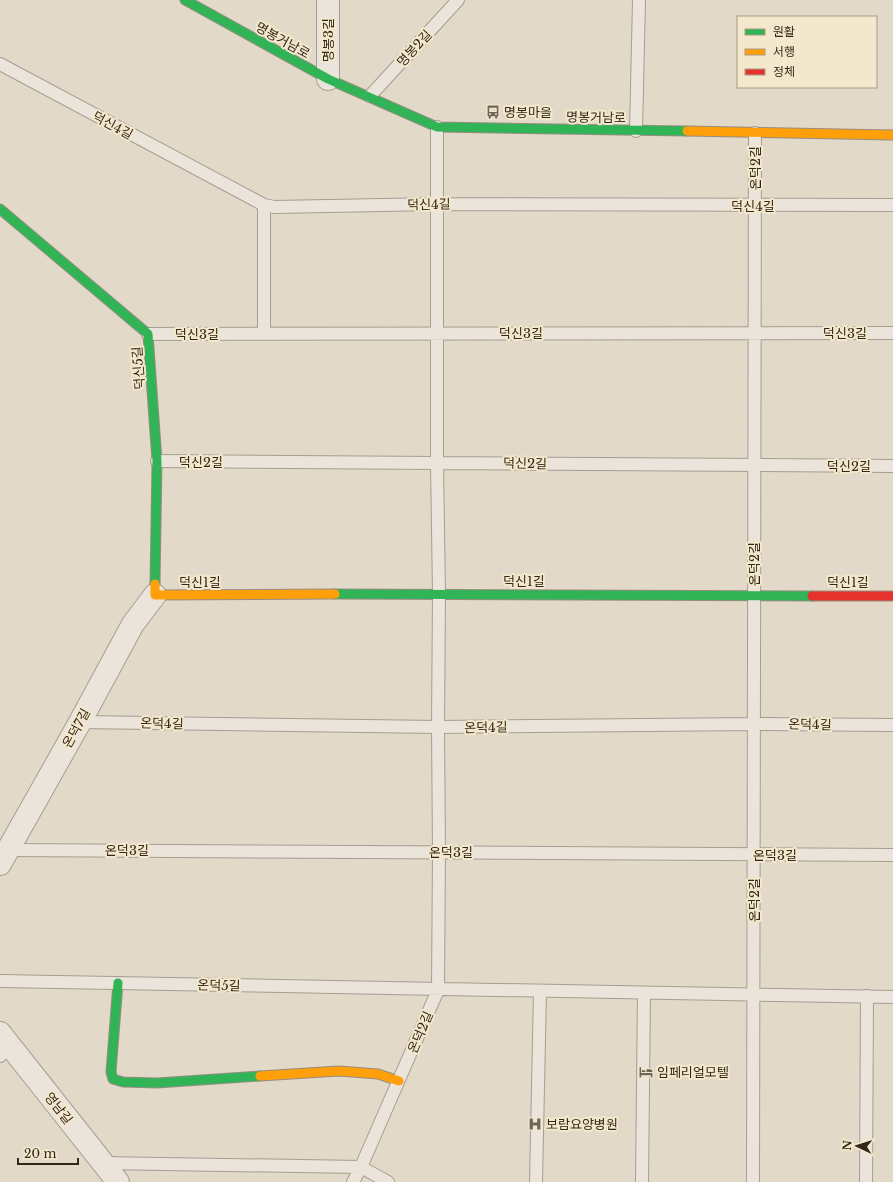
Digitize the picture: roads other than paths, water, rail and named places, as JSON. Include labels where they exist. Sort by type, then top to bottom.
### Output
[{"type":"street","name":"명봉거남로","points":[[185,0],[328,79],[437,126],[893,135]]},
{"type":"street","name":"명봉3길","points":[[328,0],[328,79]]},
{"type":"street","name":"덕신5길","points":[[0,209],[148,334],[157,461],[155,595]]},
{"type":"street","name":"덕신1길","points":[[155,595],[439,594],[893,596]]},
{"type":"street","name":"온덕7길","points":[[4,857],[133,624],[155,595]]},
{"type":"street","points":[[118,983],[111,1072],[113,1079],[117,1081],[157,1083],[339,1071],[378,1074],[399,1081]]},
{"type":"street","name":"영남길","points":[[4,1046],[118,1182]]},
{"type":"lane","name":"명봉2길","points":[[370,96],[458,0]]},
{"type":"lane","points":[[636,130],[639,0]]},
{"type":"lane","name":"덕신4길","points":[[0,64],[264,205],[274,207],[437,204],[755,206],[893,205]]},
{"type":"lane","points":[[437,126],[437,462],[439,594],[438,990],[893,997]]},
{"type":"lane","name":"온덕2길","points":[[753,1182],[755,133]]},
{"type":"lane","points":[[264,205],[264,334]]},
{"type":"lane","name":"덕신3길","points":[[148,334],[893,333]]},
{"type":"lane","name":"덕신2길","points":[[157,461],[893,466]]},
{"type":"lane","name":"온덕4길","points":[[80,722],[438,727],[754,724],[893,725]]},
{"type":"lane","name":"온덕3길","points":[[4,857],[439,852],[893,855]]},
{"type":"lane","name":"온덕5길","points":[[0,981],[438,990]]},
{"type":"lane","name":"온덕2길","points":[[353,1182],[361,1167],[438,990]]},
{"type":"lane","points":[[536,1182],[540,991]]},
{"type":"lane","points":[[642,1182],[644,993]]},
{"type":"lane","points":[[866,1182],[867,996]]},
{"type":"lane","points":[[102,1162],[361,1167],[388,1182]]},
{"type":"place","name":"명봉마을","points":[[493,112]]},
{"type":"place","name":"임페리얼모텔","points":[[646,1072]]},
{"type":"place","name":"보람요양병원","points":[[535,1124]]}]
